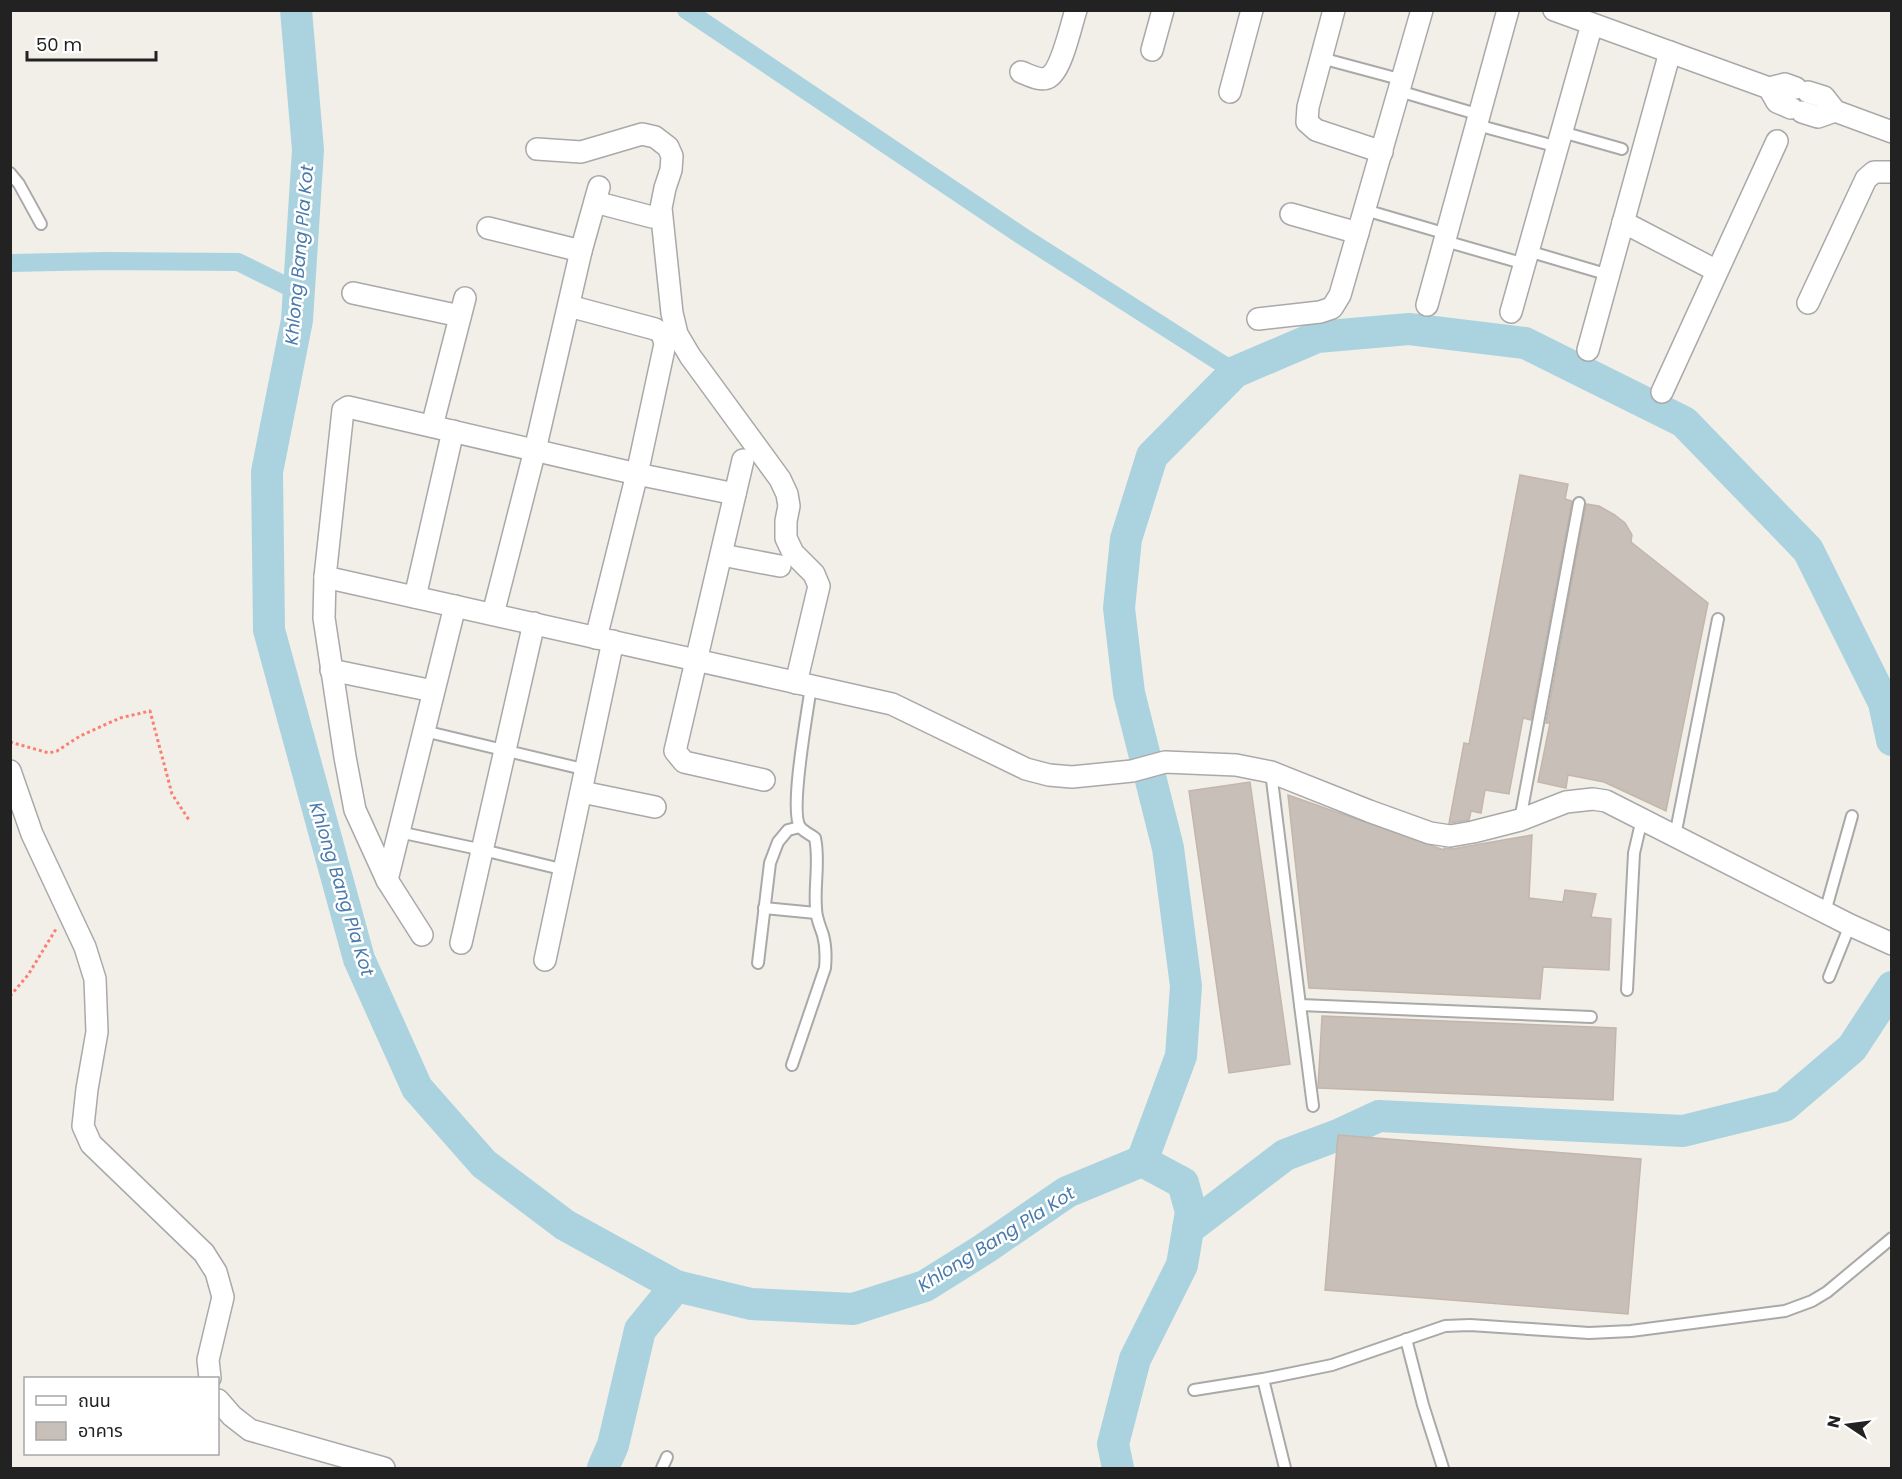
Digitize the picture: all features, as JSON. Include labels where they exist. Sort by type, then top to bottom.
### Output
[{"type":"street","points":[[1021,72],[1041,79],[1049,77],[1058,64],[1076,10]]},
{"type":"street","points":[[1152,50],[1163,10]]},
{"type":"street","points":[[1230,92],[1252,10]]},
{"type":"street","points":[[1334,10],[1308,107],[1307,122],[1316,130],[1382,152]]},
{"type":"street","points":[[1258,320],[1320,312],[1332,308],[1340,295],[1422,10]]},
{"type":"street","points":[[1427,306],[1508,10]]},
{"type":"street","points":[[1554,10],[1769,88],[1785,84],[1818,117],[1835,111],[1892,132]]},
{"type":"street","points":[[1511,312],[1592,24]]},
{"type":"street","points":[[1588,350],[1670,52]]},
{"type":"street","points":[[537,149],[581,152],[642,134],[655,137],[668,147],[672,156],[671,170],[661,208],[672,313],[677,334],[690,356],[780,480],[787,494],[789,506],[786,537],[794,553],[814,574],[819,586],[803,684]]},
{"type":"street","points":[[1662,392],[1777,141]]},
{"type":"street","points":[[1808,303],[1866,178],[1874,172],[1892,172]]},
{"type":"street","points":[[493,614],[535,450],[581,251],[597,195],[652,217]]},
{"type":"street","points":[[1291,214],[1359,233]]},
{"type":"street","points":[[1623,222],[1717,271]]},
{"type":"street","points":[[488,228],[581,251]]},
{"type":"street","points":[[353,293],[463,307],[415,597]]},
{"type":"street","points":[[545,960],[582,792],[605,640],[665,344],[662,333],[655,328],[569,306]]},
{"type":"street","points":[[422,935],[387,880],[356,810],[345,757],[324,618],[325,577],[343,410],[348,407],[637,474],[735,494]]},
{"type":"street","points":[[743,460],[675,751],[684,762],[764,780]]},
{"type":"street","points":[[722,555],[780,566]]},
{"type":"street","points":[[325,577],[892,704],[1026,769],[1049,774],[1072,777],[1132,771],[1165,762],[1236,765],[1271,772],[1369,811],[1441,835],[1462,835],[1520,820],[1566,802],[1587,799],[1606,801],[1891,944]]},
{"type":"street","points":[[387,880],[455,606]]},
{"type":"street","points":[[461,943],[534,624]]},
{"type":"street","points":[[332,670],[433,691]]},
{"type":"street","points":[[11,772],[32,834],[85,947],[94,979],[97,1032],[83,1126],[91,1144],[204,1253],[216,1272],[222,1297],[208,1360],[210,1377]]},
{"type":"street","points":[[582,792],[655,807]]},
{"type":"street","points":[[219,1401],[232,1416],[250,1430],[384,1468]]},
{"type":"lane","points":[[1321,58],[1401,86],[1478,120],[1560,140],[1622,149]]},
{"type":"lane","points":[[10,173],[19,184],[41,224]]},
{"type":"lane","points":[[1365,210],[1446,237],[1527,258],[1609,275]]},
{"type":"lane","points":[[1520,820],[1579,503]]},
{"type":"lane","points":[[1675,836],[1718,619]]},
{"type":"lane","points":[[792,1065],[825,968],[826,953],[816,913],[818,852],[815,838],[800,827],[796,813],[803,684]]},
{"type":"lane","points":[[424,731],[586,770]]},
{"type":"lane","points":[[1271,772],[1313,1106]]},
{"type":"lane","points":[[1825,912],[1852,816]]},
{"type":"lane","points":[[1627,990],[1634,854],[1642,819]]},
{"type":"lane","points":[[758,963],[770,863],[778,842],[788,830],[800,827]]},
{"type":"lane","points":[[399,832],[565,870]]},
{"type":"lane","points":[[764,908],[816,913]]},
{"type":"lane","points":[[1829,978],[1850,925]]},
{"type":"lane","points":[[1300,1005],[1591,1017]]},
{"type":"lane","points":[[1194,1389],[1332,1365],[1445,1326],[1470,1325],[1589,1333],[1620,1332],[1785,1311],[1812,1301],[1827,1292],[1892,1238]]},
{"type":"lane","points":[[1406,1339],[1423,1405],[1443,1468]]},
{"type":"lane","points":[[1263,1378],[1285,1468]]},
{"type":"lane","points":[[662,1468],[667,1457]]},
{"type":"path","points":[[10,742],[49,753],[57,752],[80,736],[120,718],[150,711],[172,794],[189,820]]},
{"type":"path","points":[[10,996],[28,975],[68,910]]},
{"type":"building","points":[[1520,475],[1568,484],[1565,499],[1572,501],[1531,720],[1523,718],[1509,794],[1485,790],[1481,813],[1471,811],[1469,820],[1449,823],[1464,743],[1469,744]]},
{"type":"building","points":[[1586,504],[1599,506],[1625,523],[1632,535],[1631,542],[1708,603],[1666,811],[1604,782],[1568,775],[1566,788],[1538,782],[1550,723],[1546,723]]},
{"type":"building","points":[[1250,782],[1290,1064],[1229,1073],[1189,791]]},
{"type":"building","points":[[1288,795],[1444,850],[1444,848],[1452,849],[1532,835],[1529,898],[1563,902],[1565,890],[1596,894],[1591,917],[1611,919],[1609,970],[1543,967],[1540,999],[1309,988]]},
{"type":"building","points":[[1322,1016],[1616,1028],[1613,1100],[1318,1088]]},
{"type":"building","points":[[1338,1135],[1641,1159],[1628,1314],[1325,1290]]},
{"type":"waterway","name":"Khlong Bang Pla Kot","points":[[296,10],[308,150],[297,320],[267,472],[269,630],[359,959],[417,1088],[484,1164],[565,1225],[676,1286],[751,1304],[853,1309],[925,1286],[1067,1192],[1142,1161],[1183,1183],[1191,1212],[1182,1265],[1135,1359],[1113,1444],[1118,1468]]},
{"type":"waterway","points":[[686,10],[1022,236],[1235,372]]},
{"type":"waterway","points":[[10,263],[238,262],[299,292]]},
{"type":"waterway","points":[[1142,1161],[1181,1056],[1186,986],[1168,848],[1129,693],[1119,608],[1126,539],[1152,456],[1235,372],[1317,337],[1409,329],[1525,343],[1684,422],[1808,550],[1884,703],[1892,740]]},
{"type":"waterway","points":[[1188,1229],[1285,1155],[1338,1135],[1379,1116],[1683,1131],[1784,1106],[1852,1048],[1892,987]]},
{"type":"waterway","points":[[603,1468],[613,1445],[640,1330],[676,1286]]}]
